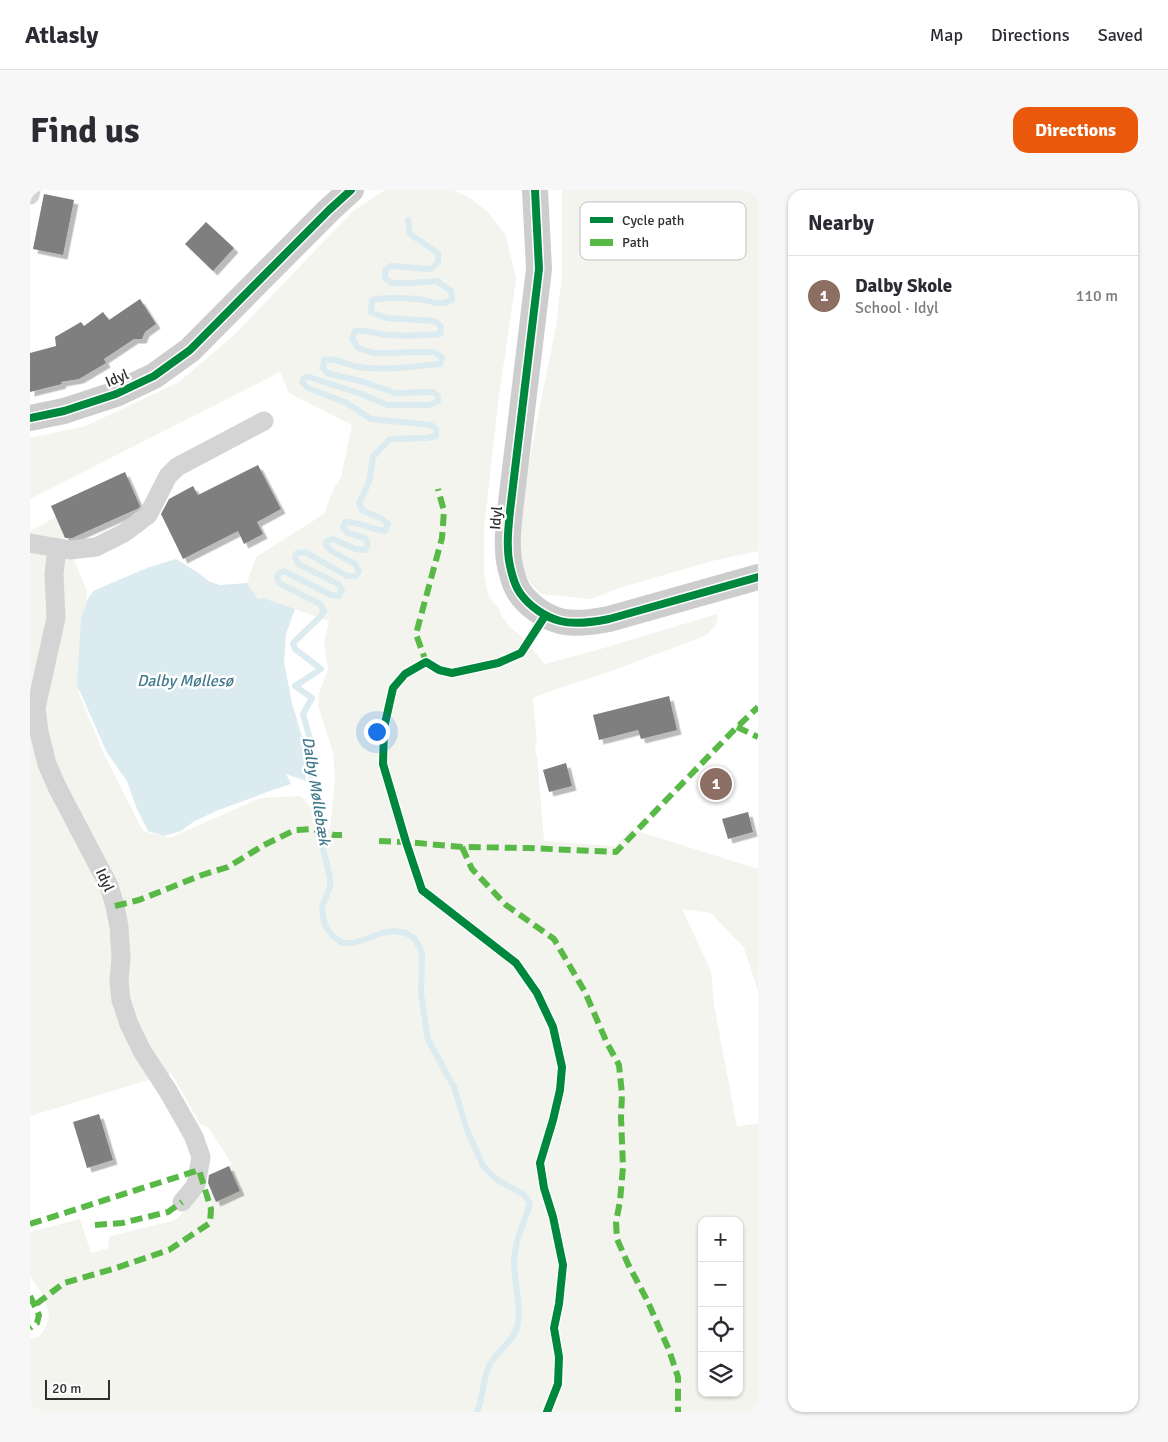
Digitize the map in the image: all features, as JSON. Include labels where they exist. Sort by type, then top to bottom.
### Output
[{"type":"street","points":[[30,195],[31,190]]},
{"type":"street","name":"Idyl","points":[[30,418],[64,412],[116,394],[154,376],[190,350],[351,190]]},
{"type":"street","name":"Idyl","points":[[535,190],[539,270],[510,511],[508,549],[512,574],[520,592],[530,604],[546,616],[561,622],[587,622],[609,620],[758,577]]},
{"type":"street","points":[[30,543],[70,550],[96,547],[124,533],[148,515],[168,476],[177,468],[264,421]]},
{"type":"street","name":"Idyl","points":[[57,548],[54,574],[56,618],[36,708],[39,732],[47,764],[57,787],[109,886],[119,927],[121,958],[119,981],[121,1000],[128,1024],[194,1137],[201,1157],[196,1185],[182,1202]]},
{"type":"shaded area","points":[[385,190],[453,190],[470,198],[488,212],[506,236],[516,279],[498,403],[484,529],[484,575],[489,597],[498,607],[502,617],[510,627],[523,638],[545,664],[717,614],[716,624],[705,636],[533,698],[537,745],[535,745],[544,841],[615,846],[631,829],[758,869],[758,991],[744,948],[711,913],[682,909],[711,971],[714,1005],[737,1127],[758,1123],[758,1412],[30,1412],[30,1339],[39,1337],[49,1319],[42,1294],[30,1276],[30,1232],[80,1219],[91,1253],[109,1248],[108,1241],[111,1236],[176,1220],[199,1196],[212,1192],[216,1201],[240,1191],[229,1166],[232,1164],[208,1127],[201,1125],[171,1073],[30,1116],[30,531],[56,517],[87,591],[79,694],[105,756],[143,831],[170,838],[260,798],[301,796],[330,830],[335,779],[333,753],[318,705],[319,694],[328,669],[324,644],[329,621],[263,598],[258,599],[247,583],[256,557],[324,514],[334,488],[341,478],[352,425],[289,393],[280,372],[30,499],[30,438],[86,426],[179,382],[233,336],[354,210]]},
{"type":"shaded area","points":[[562,190],[758,190],[758,551],[712,561],[616,589],[591,599],[542,594],[527,578],[520,558],[518,522],[556,327],[562,276]]},
{"type":"water","name":"Dalby Møllesø","points":[[176,559],[210,582],[220,585],[247,583],[258,599],[263,598],[295,609],[286,634],[284,662],[292,703],[302,737],[306,781],[286,774],[291,784],[216,811],[193,822],[181,831],[164,836],[148,831],[137,809],[127,781],[107,753],[77,685],[81,619],[88,598],[95,590],[147,568]]},
{"type":"building","points":[[44,194],[74,200],[63,255],[33,249]]},
{"type":"building","points":[[206,222],[234,248],[213,271],[185,244]]},
{"type":"building","points":[[140,299],[156,324],[145,332],[142,339],[134,339],[104,359],[106,363],[79,379],[61,382],[62,384],[30,392],[30,353],[56,346],[55,337],[81,322],[84,326],[103,312],[109,320]]},
{"type":"building","points":[[258,465],[281,509],[257,522],[263,534],[244,544],[238,531],[183,559],[161,514],[169,499],[193,486],[198,495]]},
{"type":"building","points":[[125,472],[140,506],[139,508],[72,538],[65,538],[51,506]]},
{"type":"building","points":[[669,696],[677,730],[641,739],[638,730],[599,740],[593,715]]},
{"type":"building","points":[[566,763],[572,786],[549,792],[543,770]]},
{"type":"building","points":[[748,812],[753,832],[728,839],[722,819]]},
{"type":"building","points":[[99,1114],[113,1160],[87,1168],[73,1122]]},
{"type":"building","points":[[229,1166],[240,1191],[216,1202],[208,1183],[209,1175]]},
{"type":"waterway","name":"Dalby Møllebæk","points":[[408,220],[410,234],[438,253],[438,262],[431,269],[391,266],[385,270],[385,278],[391,283],[437,281],[451,291],[452,300],[438,303],[412,299],[377,299],[372,300],[371,312],[387,318],[435,321],[441,326],[440,334],[394,335],[355,331],[352,339],[358,348],[373,353],[433,352],[442,357],[440,364],[397,368],[365,368],[328,359],[324,360],[323,368],[327,373],[364,382],[395,393],[433,392],[438,396],[438,401],[430,405],[388,405],[309,377],[304,378],[302,382],[308,388],[347,403],[371,419],[431,425],[436,429],[436,436],[390,439],[373,457],[369,482],[359,503],[362,510],[382,519],[388,524],[385,531],[345,522],[343,527],[348,533],[365,538],[368,544],[365,550],[355,549],[333,539],[327,541],[326,545],[330,550],[355,564],[359,571],[356,576],[347,576],[305,552],[297,553],[295,557],[298,564],[338,584],[342,590],[339,596],[331,595],[284,571],[277,576],[279,583],[320,604],[324,611],[293,643],[295,649],[321,669],[295,686],[312,698],[303,714],[312,746],[311,781],[330,877],[330,886],[322,908],[326,927],[342,943],[354,943],[382,933],[394,931],[406,933],[414,938],[422,955],[421,994],[428,1040],[454,1087],[466,1127],[483,1166],[497,1180],[523,1194],[530,1203],[514,1254],[519,1311],[517,1327],[512,1338],[490,1364],[477,1412]]},
{"type":"marked path","points":[[428,664],[416,634],[442,538],[444,511],[438,489]]},
{"type":"marked path","points":[[379,841],[462,847],[616,852],[758,707]]},
{"type":"marked path","points":[[737,727],[758,737]]},
{"type":"marked path","points":[[115,906],[139,900],[202,875],[228,867],[264,845],[295,830],[313,829],[334,835],[342,835]]},
{"type":"marked path","points":[[462,847],[472,869],[506,905],[554,939],[585,992],[607,1043],[619,1065],[622,1094],[623,1167],[616,1222],[617,1239],[669,1350],[678,1377],[678,1412]]},
{"type":"marked path","points":[[30,1224],[199,1170],[211,1209],[210,1223],[169,1250],[64,1283],[35,1305]]},
{"type":"marked path","points":[[95,1225],[122,1223],[168,1212],[182,1202]]},
{"type":"marked path","points":[[30,1296],[39,1315],[37,1323],[30,1328]]},
{"type":"cycle path","points":[[30,418],[64,411],[116,394],[154,376],[190,350],[351,190]]},
{"type":"cycle path","points":[[535,190],[539,269],[508,534],[509,560],[517,589],[528,602],[549,617],[560,621],[584,623],[609,619],[758,577]]},
{"type":"cycle path","points":[[545,616],[521,653],[498,663],[452,673],[439,670],[426,662],[405,674],[393,688],[384,728],[383,764],[422,890],[516,963],[537,993],[553,1027],[562,1067],[560,1090],[540,1163],[544,1188],[553,1217],[563,1265],[559,1304],[554,1328],[559,1357],[558,1384],[547,1412]]},
{"type":"place","name":"Dalby Skole","points":[[716,784]]}]
